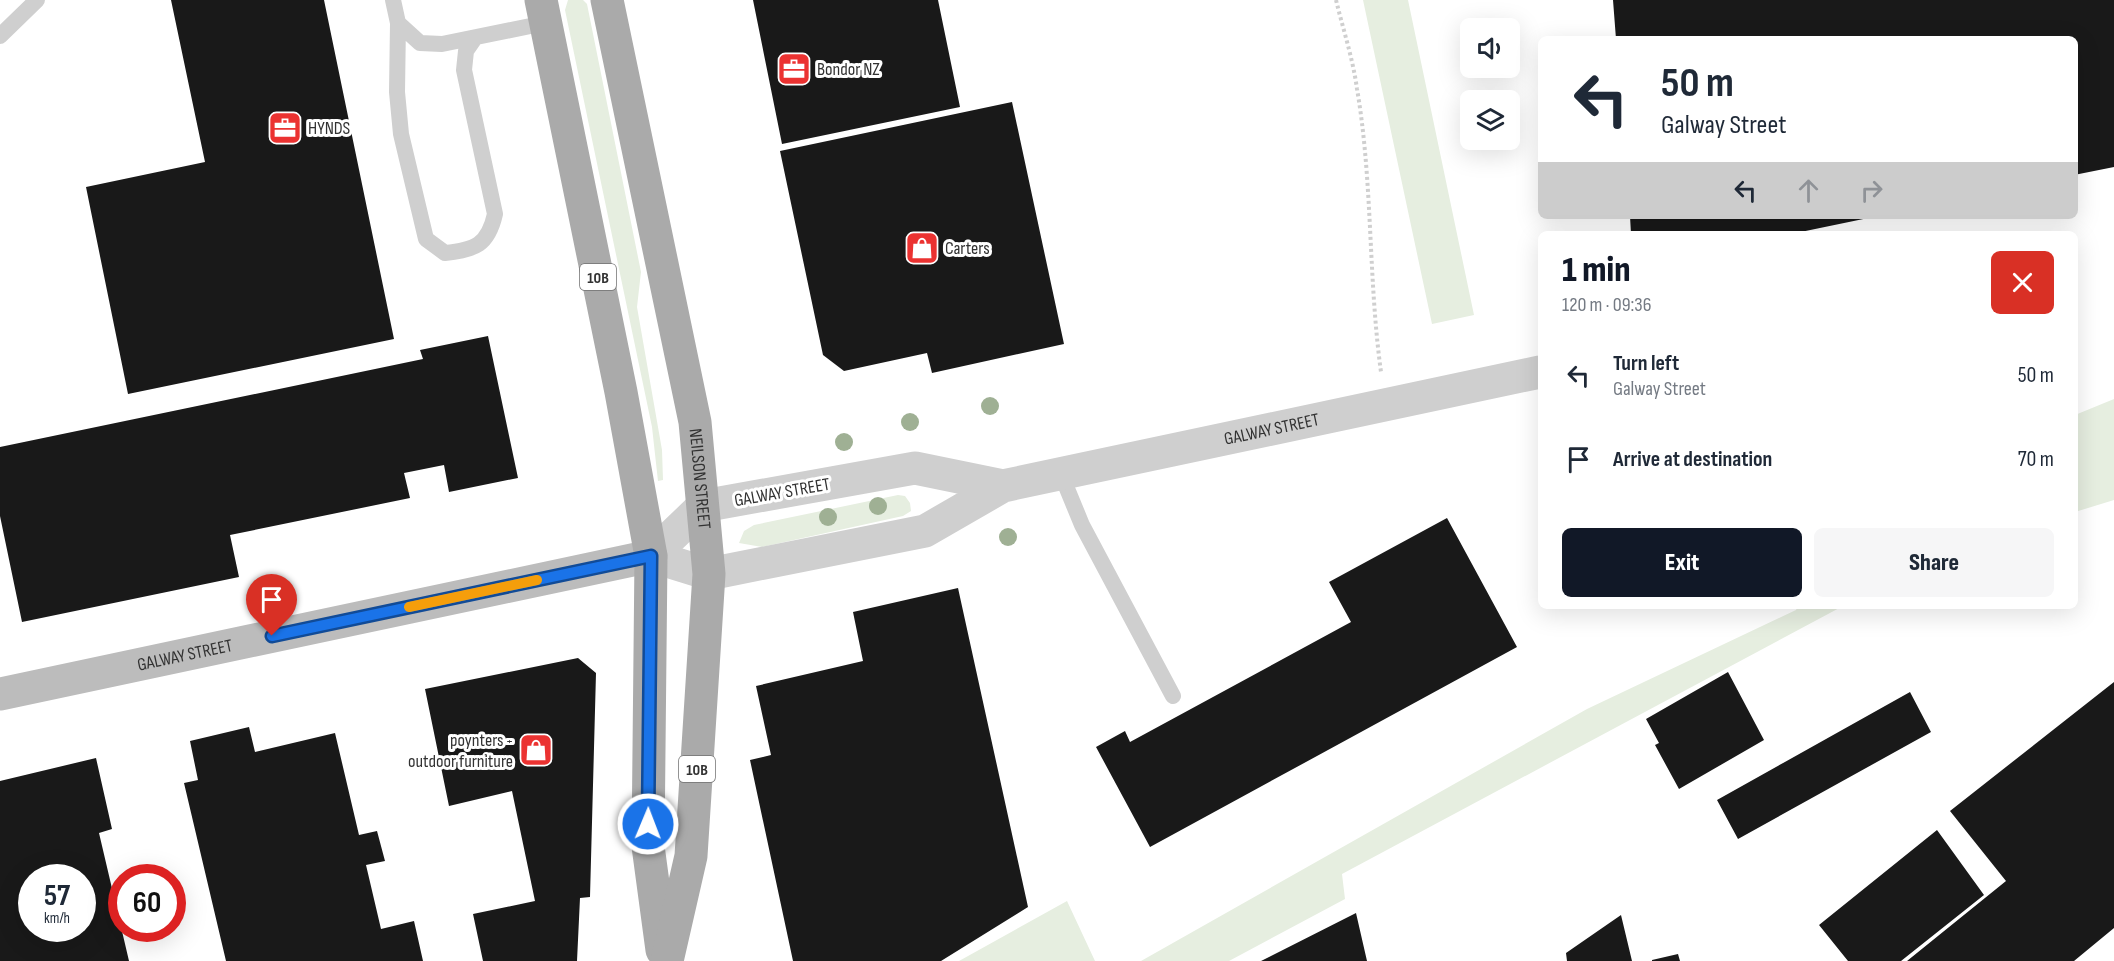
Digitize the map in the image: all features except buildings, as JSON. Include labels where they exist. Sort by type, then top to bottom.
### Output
[{"type":"main road","name":"NEILSON STREET","points":[[607,0],[695,423],[709,574],[691,856],[665,961]]},
{"type":"main road","name":"NEILSON STREET","points":[[543,12],[621,392],[651,556],[648,846],[665,961]]},
{"type":"street","name":"GALWAY STREET","points":[[0,694],[651,556],[709,574],[925,531],[1003,486],[1538,372]]},
{"type":"street","name":"GALWAY STREET","points":[[703,506],[915,468],[1003,486]]},
{"type":"street","points":[[651,556],[703,506]]},
{"type":"lane","points":[[0,36],[37,0]]},
{"type":"lane","points":[[393,0],[398,23],[397,92],[401,134],[426,238],[445,253],[464,251],[479,244],[491,232],[495,214],[464,70],[466,51],[475,38]]},
{"type":"lane","points":[[398,23],[420,43],[442,44],[475,38],[543,12]]},
{"type":"lane","points":[[1061,474],[1082,525],[1173,696]]},
{"type":"path","points":[[1336,0],[1357,88],[1366,168],[1376,336],[1386,405]]},
{"type":"shaded area","points":[[568,0],[583,0],[587,4],[641,272],[637,307],[662,450],[663,480],[658,481],[652,427],[565,10]]},
{"type":"shaded area","points":[[1363,0],[1408,0],[1474,315],[1432,324]]},
{"type":"shaded area","points":[[2114,399],[2114,500],[2078,511],[2078,414]]},
{"type":"shaded area","points":[[898,495],[905,496],[910,503],[911,511],[903,516],[762,547],[739,543],[744,531],[754,525]]},
{"type":"shaded area","points":[[1837,609],[1342,874],[1345,899],[1229,961],[1141,961],[1587,709],[1796,610]]},
{"type":"shaded area","points":[[1067,901],[1095,961],[959,961]]},
{"type":"slow traffic","points":[[409,607],[537,580]]},
{"type":"place","name":"Bondor NZ","points":[[794,69]]},
{"type":"place","name":"HYNDS","points":[[285,128]]},
{"type":"place","name":"Carters","points":[[922,248]]},
{"type":"place","name":"poynters - outdoor furniture","points":[[536,750]]},
{"type":"route","points":[[272,636],[651,556],[648,824]]}]
